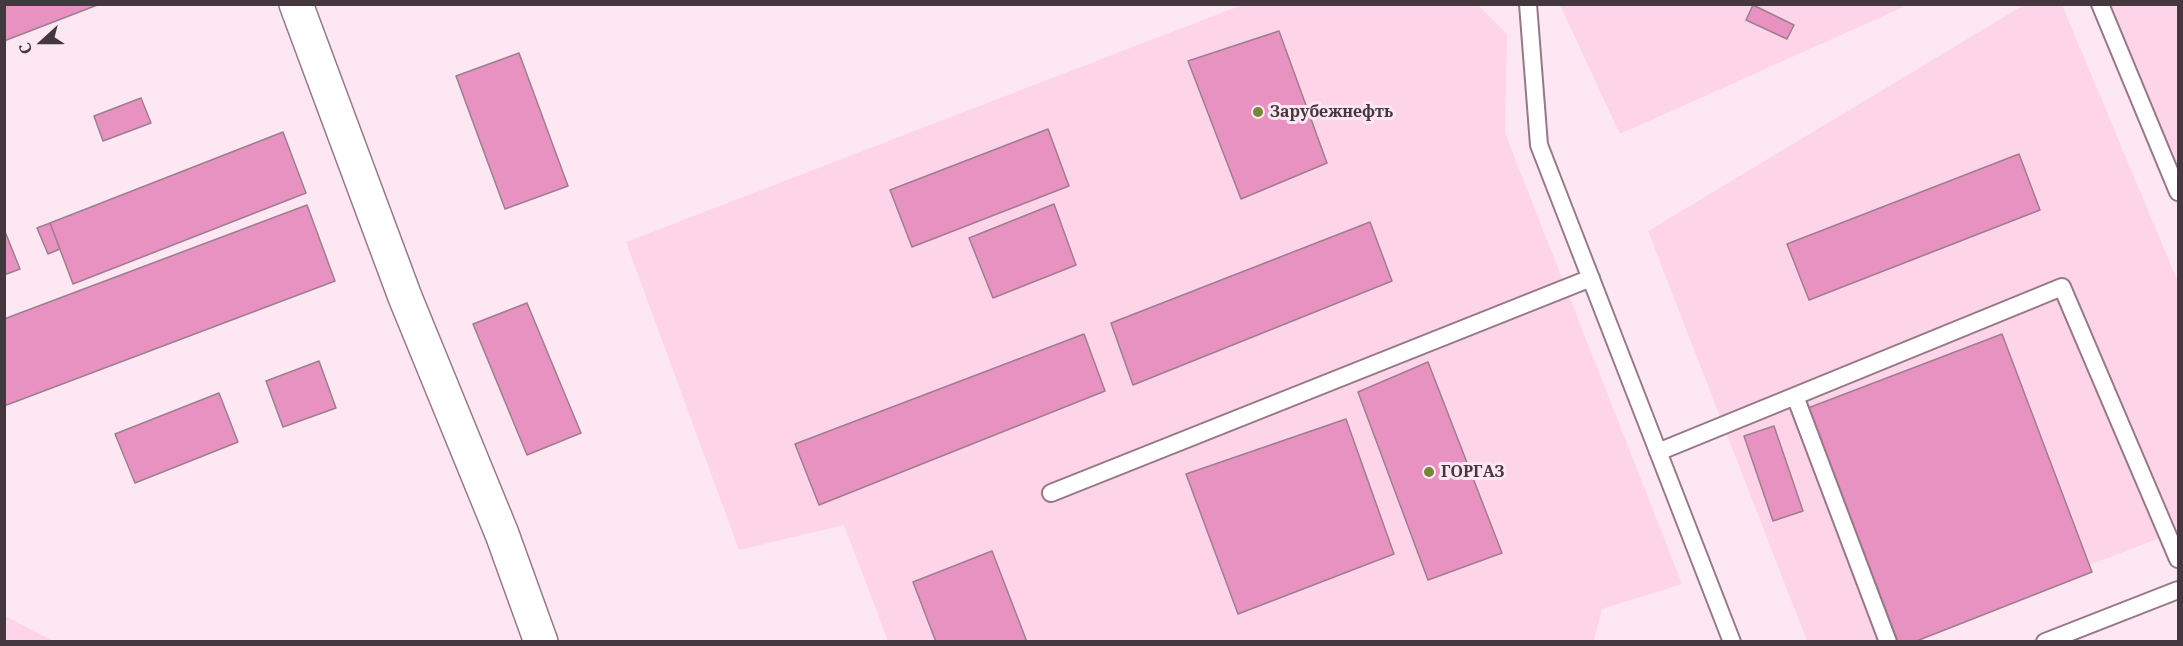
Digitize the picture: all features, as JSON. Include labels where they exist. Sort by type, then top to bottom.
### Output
[{"type":"street","points":[[296,4],[405,297],[502,534],[541,642]]},
{"type":"lane","points":[[1528,4],[1539,145],[1732,642]]},
{"type":"lane","points":[[2100,4],[2178,192]]},
{"type":"lane","points":[[1051,493],[1591,278]]},
{"type":"lane","points":[[1658,452],[2062,287],[2178,559]]},
{"type":"lane","points":[[1795,396],[1888,642]]},
{"type":"lane","points":[[2045,642],[2178,590]]},
{"type":"shaded area","points":[[1242,5],[1478,5],[1507,34],[1505,133],[1682,584],[1602,609],[1594,641],[888,641],[844,525],[739,550],[626,242]]},
{"type":"shaded area","points":[[1560,5],[1908,5],[1620,134]]},
{"type":"shaded area","points":[[2024,5],[2062,5],[2178,282],[2178,531],[1891,641],[1807,641],[1648,231]]},
{"type":"shaded area","points":[[2107,5],[2178,5],[2178,177]]},
{"type":"shaded area","points":[[5,616],[53,641],[5,641]]},
{"type":"building","points":[[4,4],[100,4],[4,41]]},
{"type":"building","points":[[1753,5],[1794,25],[1787,39],[1746,20]]},
{"type":"building","name":"Зарубежнефть","points":[[1279,31],[1327,163],[1241,199],[1188,61]]},
{"type":"building","points":[[519,53],[568,186],[505,209],[456,76]]},
{"type":"building","points":[[141,98],[151,123],[103,141],[94,116]]},
{"type":"building","points":[[1048,129],[1069,186],[912,247],[890,190]]},
{"type":"building","points":[[283,132],[306,193],[73,284],[50,223]]},
{"type":"building","points":[[2019,154],[2040,210],[1809,300],[1787,244]]},
{"type":"building","points":[[1054,204],[1076,265],[993,298],[969,238]]},
{"type":"building","points":[[307,205],[335,281],[4,406],[4,319]]},
{"type":"building","points":[[1370,222],[1392,281],[1133,385],[1111,323]]},
{"type":"building","points":[[50,223],[60,249],[48,254],[37,228]]},
{"type":"building","points":[[4,229],[20,269],[4,275]]},
{"type":"building","points":[[527,303],[581,433],[527,455],[473,324]]},
{"type":"building","points":[[1084,334],[1105,391],[819,505],[795,444]]},
{"type":"building","points":[[2002,334],[2092,572],[1914,642],[1898,642],[1808,408]]},
{"type":"building","points":[[319,361],[336,408],[283,427],[266,381]]},
{"type":"building","name":"ГОРГАЗ","points":[[1428,362],[1502,553],[1428,580],[1358,392]]},
{"type":"building","points":[[219,393],[238,442],[135,483],[115,434]]},
{"type":"building","points":[[1346,419],[1394,554],[1238,614],[1186,474]]},
{"type":"building","points":[[1774,426],[1803,511],[1773,521],[1744,436]]},
{"type":"building","points":[[992,551],[1027,642],[936,642],[913,582]]},
{"type":"place","name":"Зарубежнефть","points":[[1258,112]]},
{"type":"place","name":"ГОРГАЗ","points":[[1429,472]]}]
